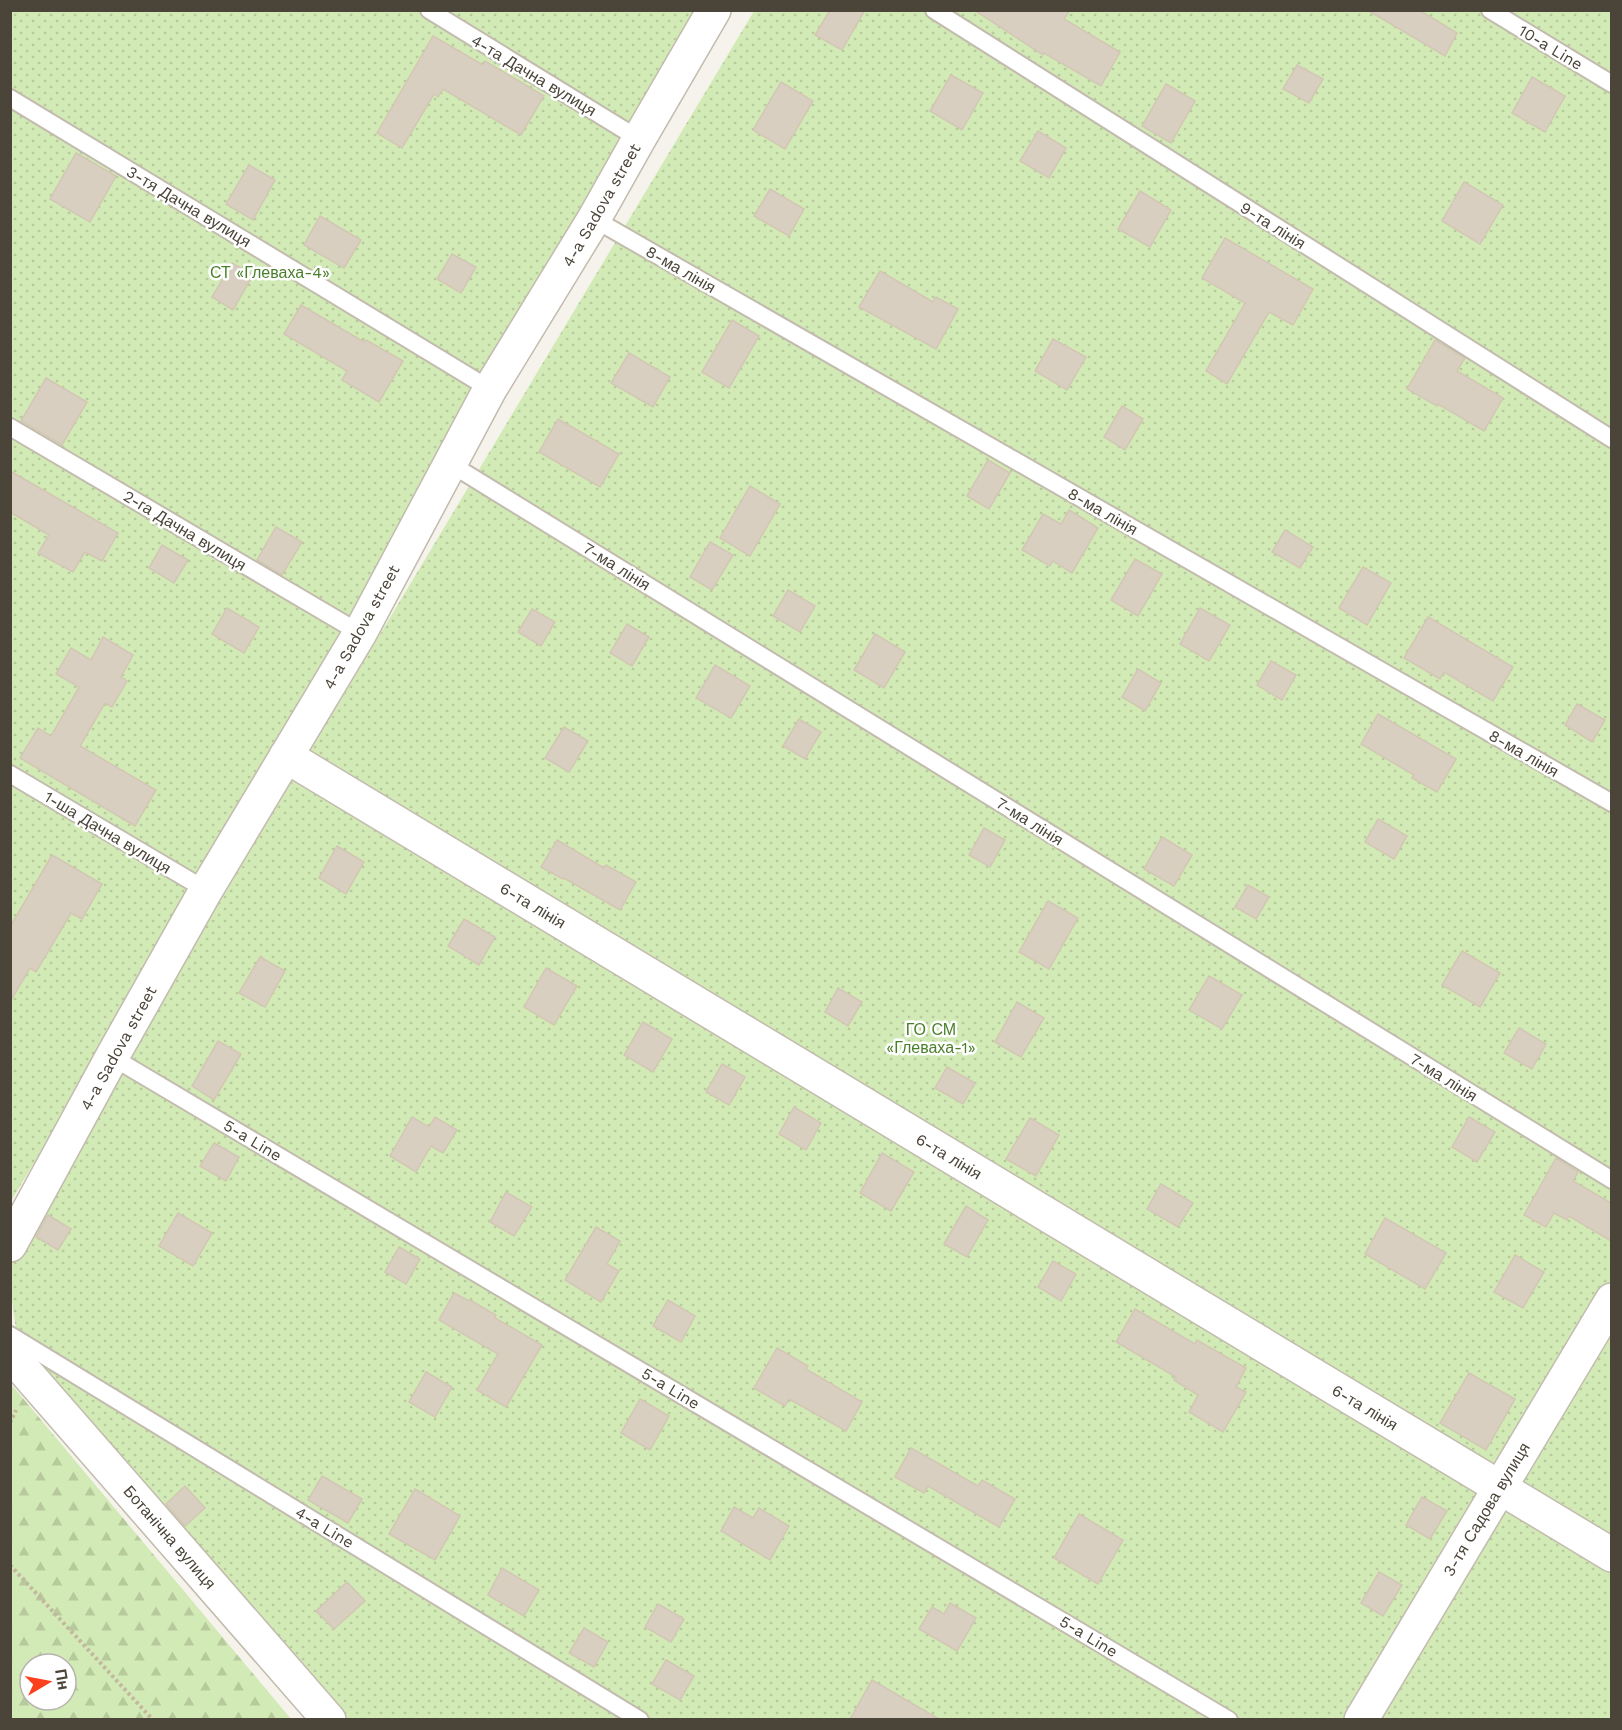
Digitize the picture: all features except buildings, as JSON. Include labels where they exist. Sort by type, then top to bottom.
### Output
[{"type":"street","name":"4-a Sadova street","points":[[10,1245],[206,890],[360,633],[490,389],[594,219],[714,10]]},
{"type":"street","name":"6-та лінія","points":[[286,756],[1611,1555]]},
{"type":"street","name":"3-тя Садова вулиця","points":[[1361,1719],[1611,1300]]},
{"type":"street","name":"Ботанічна вулиця","points":[[10,1354],[329,1719]]},
{"type":"lane","name":"4-та Дачна вулиця","points":[[429,10],[639,139]]},
{"type":"lane","name":"9-та лінія","points":[[934,10],[1611,439]]},
{"type":"lane","name":"10-a Line","points":[[1490,10],[1611,84]]},
{"type":"lane","name":"3-тя Дачна вулиця","points":[[10,98],[490,389]]},
{"type":"lane","name":"8-ма лінія","points":[[594,219],[1611,803]]},
{"type":"lane","name":"2-га Дачна вулиця","points":[[10,427],[360,633]]},
{"type":"lane","name":"7-ма лінія","points":[[449,463],[1611,1180]]},
{"type":"lane","name":"1-ша Дачна вулиця","points":[[10,774],[206,890]]},
{"type":"lane","name":"5-a Line","points":[[112,1057],[1229,1719]]},
{"type":"lane","name":"4-a Line","points":[[10,1335],[640,1719]]},
{"type":"path","points":[[10,1565],[153,1719]]},
{"type":"green space","name":"СТ «Глеваха-4»","points":[[11,11],[733,11],[11,1201]]},
{"type":"green space","name":"ГО СМ «Глеваха-1»","points":[[754,11],[1611,11],[1611,1719],[330,1719],[18,1345],[11,1293],[10,1251]]},
{"type":"green space","points":[[11,1384],[291,1719],[11,1719]]}]
